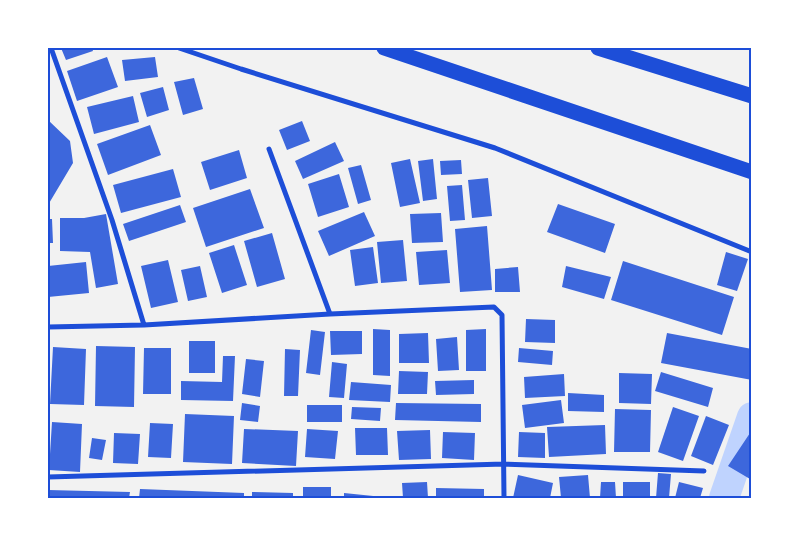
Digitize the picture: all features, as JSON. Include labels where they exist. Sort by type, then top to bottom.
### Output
[{"type":"highway","points":[[384,48],[752,172]]},
{"type":"highway","points":[[598,48],[752,96]]},
{"type":"street","points":[[52,48],[112,220],[144,326]]},
{"type":"street","points":[[179,48],[240,69],[496,148],[752,252]]},
{"type":"street","points":[[269,149],[330,314]]},
{"type":"street","points":[[48,327],[144,326],[488,306],[499,310],[502,315],[504,498]]},
{"type":"street","points":[[48,477],[504,464],[704,470]]},
{"type":"building","points":[[61,48],[92,48],[93,51],[66,60]]},
{"type":"building","points":[[107,57],[118,87],[77,101],[67,71]]},
{"type":"building","points":[[155,57],[158,77],[125,81],[122,60]]},
{"type":"building","points":[[194,78],[203,109],[183,115],[174,82]]},
{"type":"building","points":[[163,87],[169,110],[147,117],[140,93]]},
{"type":"building","points":[[133,96],[139,122],[94,134],[87,107]]},
{"type":"building","points":[[48,120],[70,141],[73,163],[48,205]]},
{"type":"building","points":[[302,121],[310,141],[287,150],[279,130]]},
{"type":"building","points":[[150,125],[161,155],[108,175],[97,144]]},
{"type":"building","points":[[335,142],[344,161],[303,179],[295,161]]},
{"type":"building","points":[[239,150],[247,178],[210,190],[201,162]]},
{"type":"building","points":[[410,159],[420,203],[400,207],[391,163]]},
{"type":"building","points":[[433,159],[437,199],[423,201],[418,161]]},
{"type":"building","points":[[461,160],[462,174],[441,175],[440,161]]},
{"type":"building","points":[[361,165],[371,200],[358,204],[348,168]]},
{"type":"building","points":[[173,169],[181,197],[121,213],[113,185]]},
{"type":"building","points":[[339,174],[349,207],[318,217],[308,184]]},
{"type":"building","points":[[488,178],[492,216],[472,218],[468,180]]},
{"type":"building","points":[[462,185],[465,220],[450,221],[447,186]]},
{"type":"building","points":[[250,189],[264,228],[206,247],[193,208]]},
{"type":"building","points":[[558,204],[615,224],[605,253],[547,232]]},
{"type":"building","points":[[180,205],[186,222],[129,241],[123,224]]},
{"type":"building","points":[[364,212],[375,236],[329,256],[318,231]]},
{"type":"building","points":[[441,213],[443,242],[412,243],[410,214]]},
{"type":"building","points":[[106,214],[118,284],[96,288],[90,252],[60,251],[60,218],[84,218]]},
{"type":"building","points":[[48,219],[52,219],[53,243],[48,243]]},
{"type":"building","points":[[487,226],[492,290],[460,292],[455,229]]},
{"type":"building","points":[[272,233],[285,279],[257,287],[244,241]]},
{"type":"building","points":[[403,240],[407,281],[381,283],[377,242]]},
{"type":"building","points":[[234,245],[247,285],[222,293],[209,253]]},
{"type":"building","points":[[373,247],[378,283],[355,286],[350,250]]},
{"type":"building","points":[[447,250],[450,283],[419,285],[416,252]]},
{"type":"building","points":[[726,252],[748,259],[737,291],[717,285]]},
{"type":"building","points":[[168,260],[178,302],[151,308],[141,266]]},
{"type":"building","points":[[623,261],[734,297],[722,335],[611,300]]},
{"type":"building","points":[[86,262],[89,293],[48,297],[48,266]]},
{"type":"building","points":[[200,266],[207,297],[188,301],[181,270]]},
{"type":"building","points":[[566,266],[611,277],[604,299],[562,287]]},
{"type":"building","points":[[518,267],[520,292],[495,292],[495,269]]},
{"type":"building","points":[[526,319],[555,320],[555,343],[525,342]]},
{"type":"building","points":[[373,329],[390,330],[390,376],[373,375]]},
{"type":"building","points":[[486,329],[486,371],[466,371],[466,330]]},
{"type":"building","points":[[311,330],[325,332],[320,375],[306,373]]},
{"type":"building","points":[[330,331],[362,331],[362,354],[331,355]]},
{"type":"building","points":[[428,333],[429,363],[399,363],[399,334]]},
{"type":"building","points":[[667,333],[752,349],[752,380],[661,363]]},
{"type":"building","points":[[457,337],[459,370],[438,371],[436,339]]},
{"type":"building","points":[[189,341],[215,341],[215,373],[189,373]]},
{"type":"building","points":[[96,346],[135,347],[134,407],[95,406]]},
{"type":"building","points":[[53,347],[86,349],[84,405],[50,404]]},
{"type":"building","points":[[144,348],[171,348],[171,394],[143,394]]},
{"type":"building","points":[[519,348],[553,351],[552,365],[518,362]]},
{"type":"building","points":[[285,349],[300,350],[298,396],[284,396]]},
{"type":"building","points":[[223,356],[235,356],[233,401],[181,400],[181,381],[222,382]]},
{"type":"building","points":[[246,359],[264,361],[260,397],[242,394]]},
{"type":"building","points":[[332,362],[347,364],[344,398],[329,397]]},
{"type":"building","points":[[399,371],[428,372],[427,394],[398,394]]},
{"type":"building","points":[[661,372],[713,388],[708,407],[655,391]]},
{"type":"building","points":[[619,373],[652,374],[651,404],[619,403]]},
{"type":"building","points":[[564,374],[565,396],[525,398],[524,377]]},
{"type":"building","points":[[474,380],[474,394],[436,395],[435,381]]},
{"type":"building","points":[[351,382],[391,385],[390,402],[349,400]]},
{"type":"building","points":[[568,393],[604,395],[604,412],[568,411]]},
{"type":"building","points":[[561,400],[564,423],[525,428],[522,405]]},
{"type":"building","points":[[242,403],[260,406],[258,422],[240,420]]},
{"type":"building","points":[[396,403],[481,404],[481,422],[395,420]]},
{"type":"building","points":[[307,405],[342,405],[342,422],[307,422]]},
{"type":"building","points":[[352,407],[381,408],[380,421],[351,419]]},
{"type":"building","points":[[673,407],[699,416],[683,461],[658,452]]},
{"type":"building","points":[[615,409],[651,410],[650,452],[614,452]]},
{"type":"building","points":[[185,414],[234,416],[232,464],[183,462]]},
{"type":"building","points":[[706,416],[729,425],[713,465],[691,456]]},
{"type":"building","points":[[52,422],[82,424],[80,472],[49,470]]},
{"type":"building","points":[[150,423],[173,424],[171,458],[148,457]]},
{"type":"building","points":[[605,425],[606,454],[549,457],[547,427]]},
{"type":"building","points":[[355,428],[387,428],[388,455],[356,455]]},
{"type":"building","points":[[244,429],[298,431],[296,466],[242,463]]},
{"type":"building","points":[[307,429],[338,431],[335,459],[305,457]]},
{"type":"building","points":[[430,430],[431,459],[399,460],[397,431]]},
{"type":"building","points":[[752,430],[752,477],[750,479],[728,466]]},
{"type":"building","points":[[443,432],[475,433],[474,460],[442,458]]},
{"type":"building","points":[[519,432],[545,433],[545,458],[518,457]]},
{"type":"building","points":[[114,433],[140,434],[138,464],[113,463]]},
{"type":"building","points":[[92,438],[106,440],[102,460],[89,458]]},
{"type":"building","points":[[658,473],[671,474],[669,498],[656,498]]},
{"type":"building","points":[[518,475],[553,483],[550,498],[513,498]]},
{"type":"building","points":[[588,475],[590,498],[561,498],[559,477]]},
{"type":"building","points":[[427,482],[428,498],[403,498],[402,483]]},
{"type":"building","points":[[601,482],[615,482],[616,498],[600,498]]},
{"type":"building","points":[[623,482],[650,482],[650,498],[623,498]]},
{"type":"building","points":[[679,482],[703,488],[700,498],[675,498]]},
{"type":"building","points":[[303,487],[331,487],[331,498],[303,498]]},
{"type":"building","points":[[436,488],[484,489],[484,498],[436,498]]},
{"type":"building","points":[[140,489],[244,493],[244,498],[139,498]]},
{"type":"building","points":[[48,490],[130,492],[129,498],[48,498]]},
{"type":"building","points":[[252,492],[293,493],[293,498],[252,498]]},
{"type":"building","points":[[344,493],[383,497],[383,498],[344,498]]},
{"type":"waterway","points":[[724,498],[752,417]]}]
